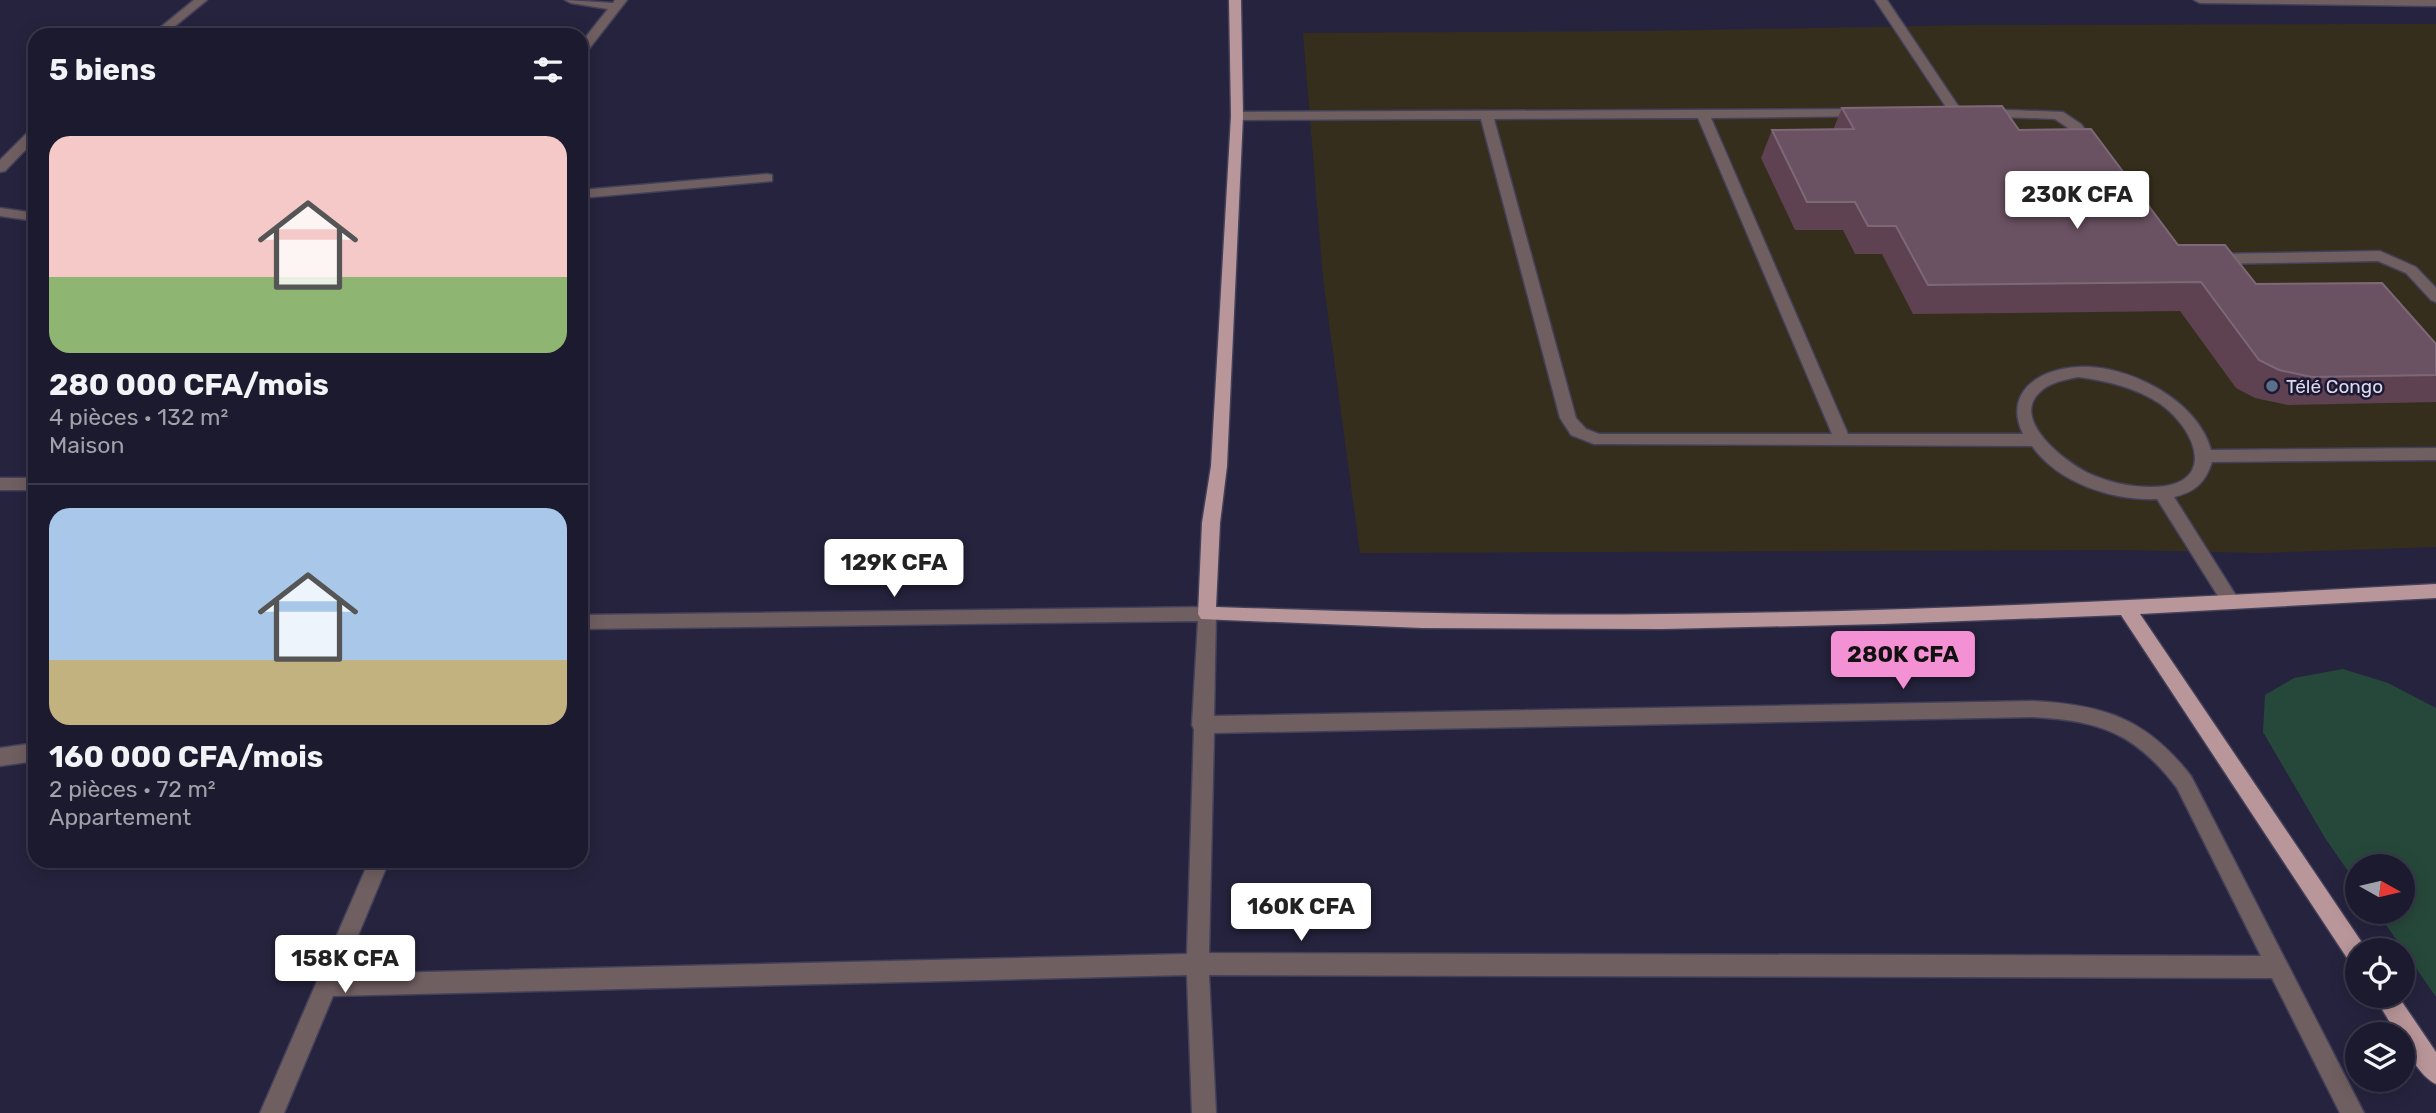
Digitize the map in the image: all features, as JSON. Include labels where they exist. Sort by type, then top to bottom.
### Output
[{"type":"main road","points":[[1235,0],[1237,116],[1219,466],[1211,523],[1207,614],[1552,622],[1765,620],[2126,607],[2436,591]]},
{"type":"main road","points":[[2126,607],[2346,938]]},
{"type":"main road","points":[[2393,1008],[2436,1072]]},
{"type":"street","points":[[166,28],[201,0]]},
{"type":"street","points":[[571,0],[618,4]]},
{"type":"street","points":[[1881,0],[1950,113],[2058,115],[2076,127],[2099,158]]},
{"type":"street","points":[[2200,0],[2436,3]]},
{"type":"street","points":[[588,42],[618,4]]},
{"type":"street","points":[[1237,116],[1877,113]]},
{"type":"street","points":[[1486,114],[1574,429],[1585,437],[1599,440],[2035,440]]},
{"type":"street","points":[[1703,114],[1842,439]]},
{"type":"street","points":[[0,168],[28,140]]},
{"type":"street","points":[[588,193],[767,178]]},
{"type":"street","points":[[0,212],[28,215]]},
{"type":"street","points":[[2200,257],[2380,256],[2412,270],[2436,297]]},
{"type":"street","points":[[2078,372],[2102,374],[2139,387],[2173,406],[2190,422],[2202,439],[2206,456],[2203,470],[2194,481],[2181,489],[2161,493],[2135,493],[2105,486],[2053,458],[2035,440],[2025,423],[2023,406],[2028,393],[2034,387],[2056,375],[2078,372]]},
{"type":"street","points":[[2206,456],[2436,454]]},
{"type":"street","points":[[0,484],[28,484]]},
{"type":"street","points":[[2161,493],[2231,602]]},
{"type":"street","points":[[588,622],[1207,614],[1202,724],[1198,964],[1204,1113]]},
{"type":"street","points":[[1202,724],[2074,710],[2112,720],[2130,728],[2151,743],[2167,758],[2184,782],[2352,1113]]},
{"type":"street","points":[[0,757],[28,753]]},
{"type":"street","points":[[272,1113],[376,868]]},
{"type":"street","points":[[326,985],[1198,964],[2278,967]]},
{"type":"shaded area","points":[[2436,24],[2436,547],[2260,553],[2124,550],[1360,553],[1323,278],[1303,33],[1978,25]]},
{"type":"green space","points":[[2343,669],[2388,683],[2436,708],[2436,997],[2415,967],[2415,938],[2395,938],[2385,924],[2415,924],[2415,854],[2345,854],[2345,867],[2325,838],[2263,732],[2265,695],[2294,678]]},
{"type":"building","points":[[2002,106],[2019,130],[2091,129],[2178,245],[2225,245],[2256,284],[2382,283],[2436,344],[2436,375],[2312,377],[2279,370],[2259,360],[2201,282],[1928,285],[1896,226],[1868,226],[1855,202],[1807,202],[1772,130],[1854,129],[1842,108]]},
{"type":"place","name":"Télé Congo","points":[[2272,386]]}]
